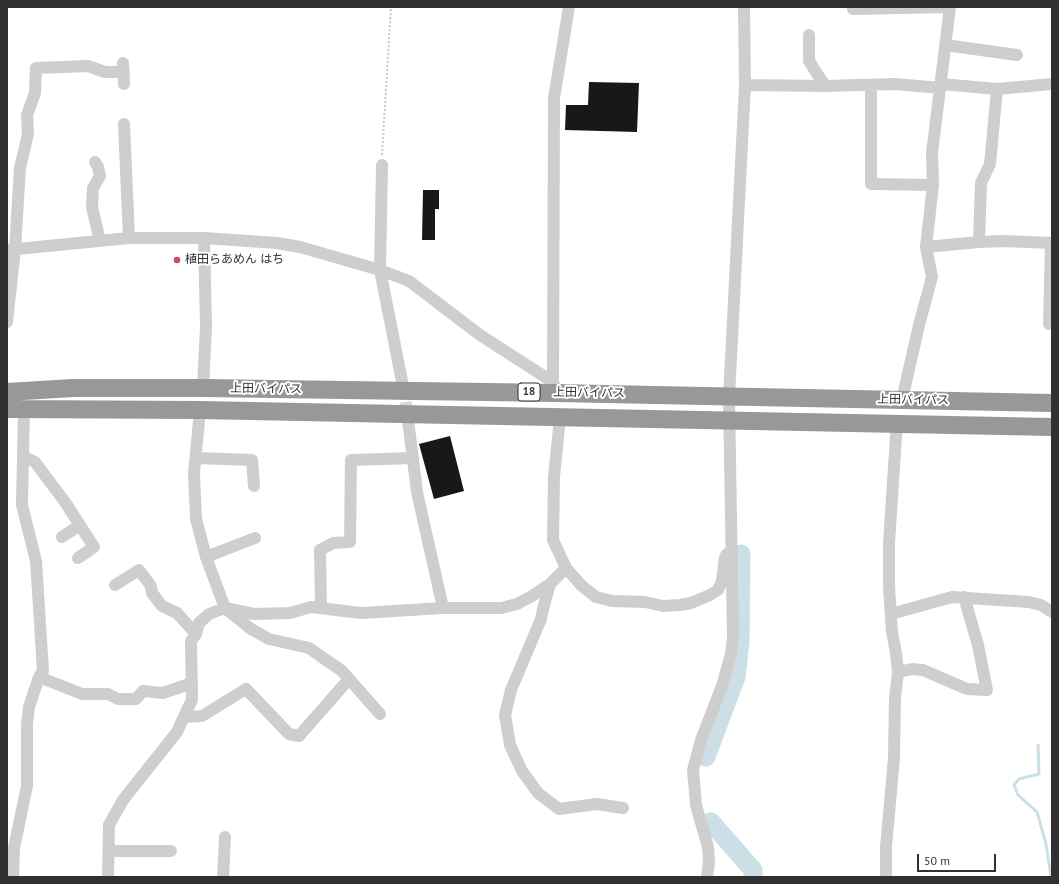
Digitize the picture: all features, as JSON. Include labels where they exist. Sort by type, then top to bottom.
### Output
[{"type":"highway","name":"上田バイパス","points":[[7,392],[73,388],[555,388],[728,397],[1052,403]]},
{"type":"highway","name":"上田バイパス","points":[[16,409],[200,410],[1052,427]]},
{"type":"street","points":[[555,388],[554,98],[569,7]]},
{"type":"street","points":[[707,877],[709,862],[708,847],[696,805],[693,770],[701,740],[722,686],[731,654],[733,620],[728,397],[745,85],[744,7]]},
{"type":"street","points":[[853,9],[950,7],[932,153],[933,185],[926,247],[932,277],[919,325],[902,400]]},
{"type":"street","points":[[809,35],[809,61],[824,86]]},
{"type":"street","points":[[945,45],[1017,55]]},
{"type":"street","points":[[7,322],[11,250],[20,168],[28,134],[28,115],[35,93],[36,68],[88,66],[105,72],[124,73]]},
{"type":"street","points":[[745,85],[824,86],[895,84],[997,89],[1052,84]]},
{"type":"street","points":[[871,85],[871,184],[933,185]]},
{"type":"street","points":[[979,242],[980,183],[990,164],[997,89]]},
{"type":"street","points":[[124,124],[129,238]]},
{"type":"street","points":[[94,162],[98,167],[100,176],[94,188],[92,207],[100,241]]},
{"type":"street","points":[[382,165],[380,270],[402,381]]},
{"type":"street","points":[[11,250],[129,238],[204,238],[277,243],[292,246],[380,270],[409,281],[480,335],[555,388]]},
{"type":"street","points":[[203,388],[206,327],[204,238]]},
{"type":"street","points":[[926,247],[979,242],[1052,243],[1049,324]]},
{"type":"street","points":[[13,877],[14,848],[28,786],[27,724],[29,707],[39,677],[43,671],[36,561],[22,505],[24,456],[16,409]]},
{"type":"street","points":[[200,410],[194,473],[196,519],[206,557],[225,608],[251,629],[269,639],[309,648],[342,671],[380,714]]},
{"type":"street","points":[[560,418],[554,477],[553,540],[566,568],[582,586],[596,597],[612,601],[645,602],[663,606],[680,606],[691,603],[718,590],[722,581],[725,557],[732,549]]},
{"type":"street","points":[[408,420],[417,492],[442,608]]},
{"type":"street","points":[[886,877],[886,847],[894,758],[894,718],[898,672],[892,632],[889,586],[889,543],[898,424]]},
{"type":"street","points":[[24,456],[35,462],[65,502],[94,547],[78,558]]},
{"type":"street","points":[[196,458],[252,460],[254,486]]},
{"type":"street","points":[[320,608],[320,550],[333,543],[350,542],[351,460],[413,458]]},
{"type":"street","points":[[62,537],[80,525]]},
{"type":"street","points":[[206,557],[255,538]]},
{"type":"street","points":[[108,877],[109,825],[123,800],[177,732],[192,700],[191,641],[196,634],[199,623],[209,614],[225,608],[254,614],[290,613],[311,607],[361,613],[442,608],[502,608],[517,604],[550,584],[566,568]]},
{"type":"street","points":[[115,585],[139,570],[150,586],[152,593],[162,606],[177,613],[196,634]]},
{"type":"street","points":[[550,584],[541,619],[511,690],[505,715],[510,745],[522,771],[538,793],[559,809],[597,804],[622,808]]},
{"type":"street","points":[[891,614],[952,597],[1029,602],[1041,605],[1052,612]]},
{"type":"street","points":[[898,672],[912,669],[923,670],[967,689],[987,690],[978,644],[964,597]]},
{"type":"street","points":[[39,677],[82,694],[108,694],[118,699],[136,699],[143,691],[163,693],[192,683]]},
{"type":"street","points":[[184,717],[202,716],[246,689],[289,734],[299,736],[349,679]]},
{"type":"street","points":[[223,877],[225,837]]},
{"type":"street","points":[[109,851],[171,852]]},
{"type":"path","points":[[382,165],[391,7]]},
{"type":"building","points":[[589,82],[639,83],[637,132],[565,130],[566,105],[588,105]]},
{"type":"building","points":[[423,190],[439,190],[439,209],[435,209],[435,240],[422,240]]},
{"type":"building","points":[[450,436],[464,491],[434,499],[419,444]]},
{"type":"waterway","points":[[706,757],[736,677],[740,641],[741,554]]},
{"type":"waterway","points":[[1038,745],[1039,774],[1019,779],[1014,785],[1018,795],[1037,812],[1046,844],[1051,877]]},
{"type":"waterway","points":[[711,822],[753,870],[753,877]]},
{"type":"tunnel","points":[[403,384],[408,420]]},
{"type":"place","name":"植田らあめん はち","points":[[177,260]]}]
